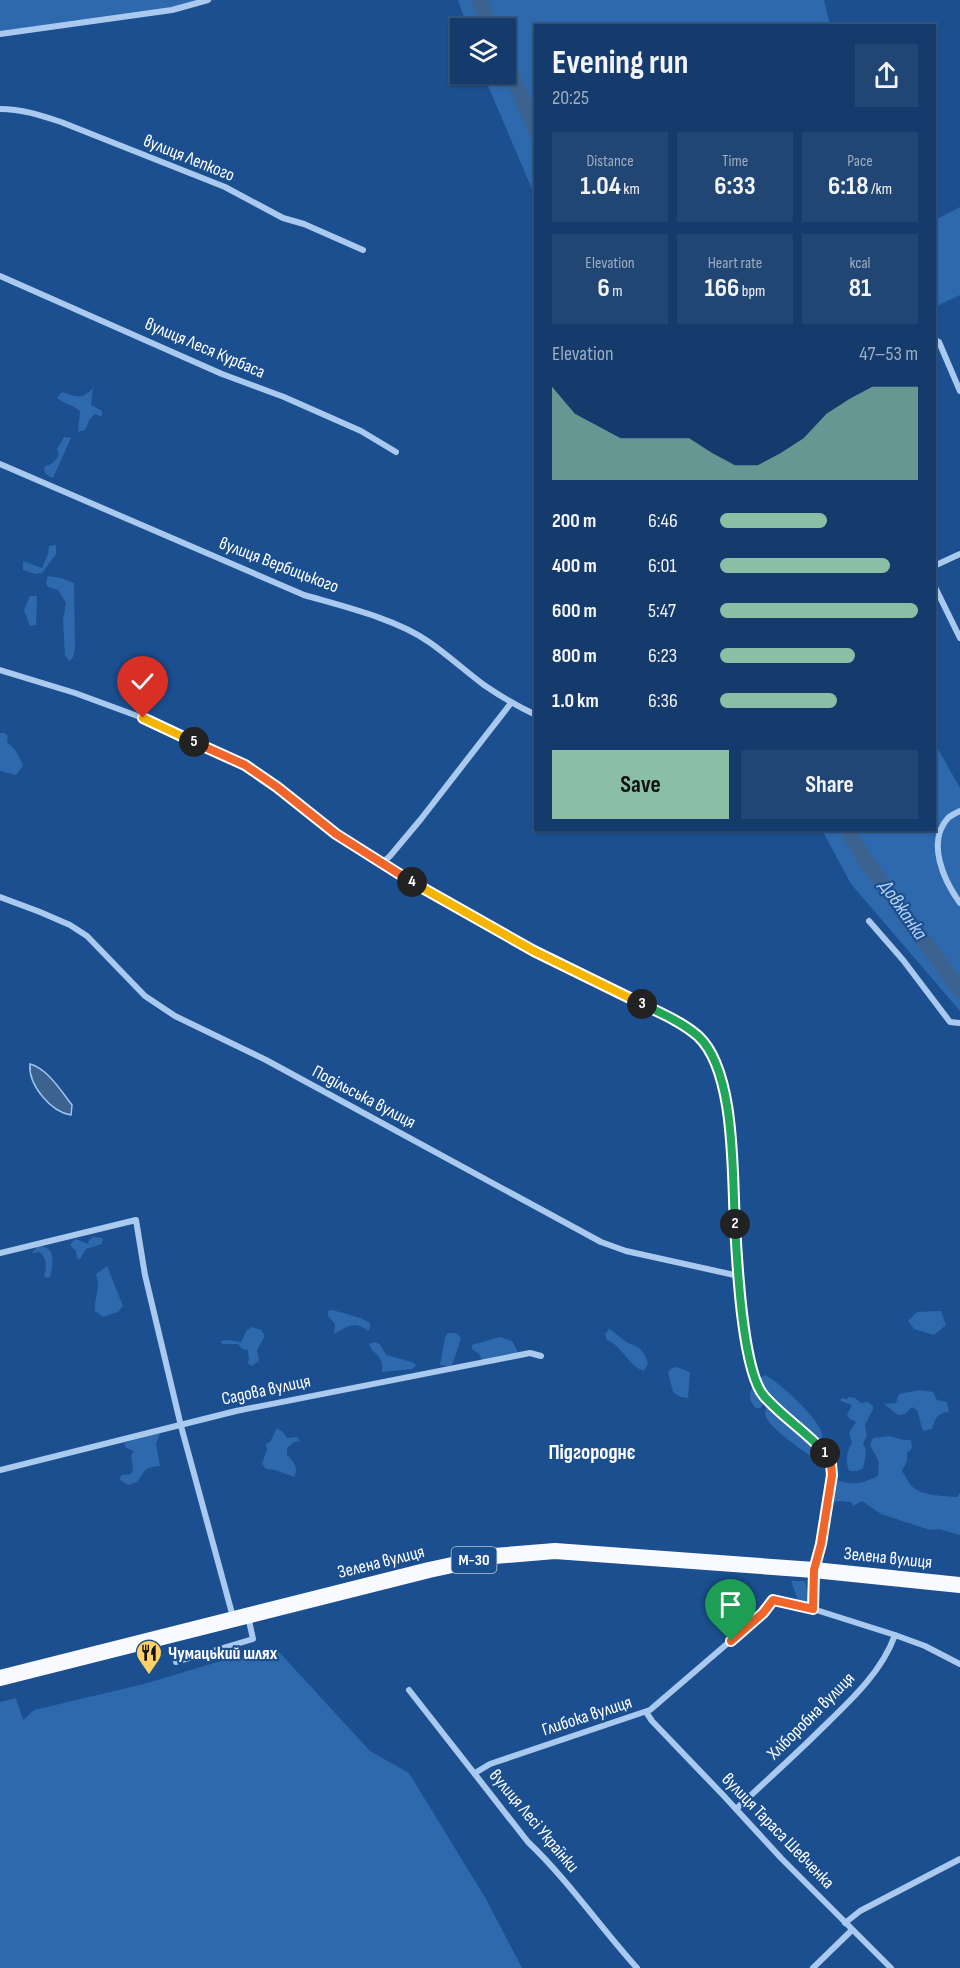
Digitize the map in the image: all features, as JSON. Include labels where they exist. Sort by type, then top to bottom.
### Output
[{"type":"highway","name":"Зелена вулиця","points":[[0,1678],[429,1570],[494,1556],[555,1551],[814,1570],[960,1585]]},
{"type":"street","points":[[0,34],[172,10],[208,0]]},
{"type":"street","name":"вулиця Лепкого","points":[[0,110],[14,109],[34,112],[61,122],[225,187],[283,218],[304,224],[363,250]]},
{"type":"street","name":"вулиця Леся Курбаса","points":[[0,276],[222,374],[332,418],[361,431],[396,452]]},
{"type":"street","points":[[936,340],[939,342],[960,391]]},
{"type":"street","name":"вулиця Вербицького","points":[[0,464],[304,595],[345,606],[428,640],[484,684],[534,714]]},
{"type":"street","points":[[936,565],[960,554]]},
{"type":"street","points":[[936,589],[960,638]]},
{"type":"street","points":[[0,670],[75,693],[143,718],[245,765],[277,787],[336,834],[381,864],[534,951],[675,1020],[699,1037],[716,1061],[725,1091],[739,1276],[746,1342],[754,1377],[763,1395],[821,1448],[831,1464],[832,1475],[821,1544],[814,1570],[813,1609],[925,1646],[960,1664]]},
{"type":"street","points":[[381,864],[421,819],[511,702]]},
{"type":"street","points":[[960,811],[948,818],[939,833],[938,854],[942,873],[960,903]]},
{"type":"street","name":"Подільська вулиця","points":[[0,897],[40,912],[87,936],[146,996],[175,1016],[266,1060],[601,1242],[626,1251],[739,1276]]},
{"type":"street","points":[[869,921],[903,960],[950,1022],[960,1023]]},
{"type":"street","points":[[0,1253],[136,1220],[145,1275],[181,1426],[241,1618],[253,1640],[176,1662]]},
{"type":"street","name":"Садова вулиця","points":[[0,1470],[236,1411],[510,1359],[530,1353],[541,1356]]},
{"type":"street","name":"Глибока вулиця","points":[[475,1773],[490,1764],[646,1712],[763,1613],[773,1600],[813,1609]]},
{"type":"street","name":"Хліборобна вулиця","points":[[736,1809],[853,1698],[886,1654],[895,1635]]},
{"type":"street","name":"вулиця Лесі Українки","points":[[409,1690],[528,1842],[549,1862],[637,1968]]},
{"type":"street","name":"вулиця Тараса Шевченка","points":[[646,1712],[651,1721],[891,1968]]},
{"type":"street","points":[[845,1923],[860,1911],[960,1859]]},
{"type":"street","points":[[813,1968],[852,1930]]},
{"type":"shaded area","points":[[0,0],[215,0],[170,12],[0,37]]},
{"type":"shaded area","points":[[458,0],[824,0],[830,24],[534,24],[534,194],[487,84],[516,84],[516,18],[464,18]]},
{"type":"shaded area","points":[[960,207],[960,295],[936,307],[936,219]]},
{"type":"shaded area","points":[[93,388],[91,405],[102,411],[102,417],[95,414],[85,430],[78,432],[80,411],[57,398],[62,392],[82,396]]},
{"type":"shaded area","points":[[64,437],[71,438],[53,478],[47,474],[44,467],[56,459],[59,454],[57,449]]},
{"type":"shaded area","points":[[56,545],[56,554],[42,573],[36,574],[23,570],[23,561],[42,568],[49,546]]},
{"type":"shaded area","points":[[48,576],[74,583],[75,647],[70,661],[65,656],[63,620],[66,603],[58,590],[48,587],[46,583]]},
{"type":"shaded area","points":[[30,596],[37,596],[36,625],[30,626],[24,610]]},
{"type":"shaded area","points":[[0,733],[5,733],[8,737],[7,742],[17,753],[23,766],[16,775],[0,771]]},
{"type":"shaded area","points":[[936,746],[960,788],[960,1011],[851,884],[823,831],[936,831]]},
{"type":"shaded area","points":[[30,1064],[43,1071],[59,1087],[72,1105],[71,1115],[56,1109],[42,1096],[30,1072]]},
{"type":"shaded area","points":[[93,1237],[103,1238],[102,1244],[86,1249],[80,1259],[77,1258],[76,1251],[70,1245],[75,1239],[88,1244]]},
{"type":"shaded area","points":[[38,1246],[51,1252],[53,1261],[50,1277],[47,1278],[44,1276],[46,1263],[44,1257],[40,1252],[32,1253]]},
{"type":"shaded area","points":[[107,1266],[123,1306],[118,1312],[103,1317],[95,1311],[98,1284],[96,1274]]},
{"type":"shaded area","points":[[332,1310],[366,1321],[370,1323],[370,1328],[368,1331],[355,1325],[334,1334],[335,1324],[328,1316],[328,1311]]},
{"type":"shaded area","points":[[941,1311],[946,1325],[934,1335],[914,1329],[908,1321],[917,1312]]},
{"type":"shaded area","points":[[252,1327],[261,1330],[265,1336],[257,1350],[259,1361],[252,1366],[247,1363],[248,1350],[242,1349],[238,1344],[222,1344],[221,1341],[241,1342],[247,1330]]},
{"type":"shaded area","points":[[609,1329],[642,1351],[648,1363],[644,1371],[607,1340],[605,1334]]},
{"type":"shaded area","points":[[448,1333],[456,1333],[461,1338],[450,1366],[440,1365],[445,1337]]},
{"type":"shaded area","points":[[500,1337],[512,1341],[517,1350],[517,1358],[492,1364],[483,1362],[479,1354],[472,1349],[472,1345]]},
{"type":"shaded area","points":[[375,1342],[380,1344],[386,1355],[416,1365],[412,1369],[382,1372],[380,1358],[369,1344]]},
{"type":"shaded area","points":[[677,1367],[690,1372],[688,1398],[680,1397],[673,1392],[668,1372]]},
{"type":"shaded area","points":[[765,1375],[798,1401],[819,1427],[822,1441],[819,1454],[814,1458],[785,1437],[766,1418],[766,1409],[774,1402],[771,1396],[766,1396],[761,1408],[756,1408],[752,1404],[751,1390]]},
{"type":"shaded area","points":[[920,1390],[933,1392],[937,1400],[947,1402],[949,1412],[937,1417],[932,1429],[923,1431],[917,1410],[912,1407],[905,1414],[898,1415],[884,1404],[896,1403],[899,1394]]},
{"type":"shaded area","points":[[849,1397],[861,1403],[868,1402],[873,1406],[865,1425],[867,1436],[863,1443],[866,1452],[865,1461],[863,1468],[858,1471],[849,1471],[847,1463],[847,1453],[852,1443],[849,1433],[856,1422],[847,1415],[852,1405],[841,1401],[841,1398]]},
{"type":"shaded area","points":[[277,1428],[287,1438],[297,1437],[300,1441],[294,1442],[287,1448],[287,1455],[296,1468],[294,1477],[266,1469],[262,1464],[267,1449],[266,1444],[270,1442]]},
{"type":"shaded area","points":[[160,1433],[156,1444],[160,1466],[148,1469],[137,1482],[128,1485],[119,1479],[122,1475],[131,1474],[133,1470],[131,1455],[134,1451],[126,1448],[124,1443]]},
{"type":"shaded area","points":[[890,1436],[911,1440],[912,1448],[907,1453],[907,1461],[902,1471],[914,1488],[939,1496],[957,1497],[960,1493],[960,1535],[939,1529],[930,1530],[881,1514],[862,1501],[853,1506],[851,1502],[833,1502],[835,1479],[846,1483],[856,1483],[878,1476],[879,1462],[870,1445],[873,1438]]},
{"type":"shaded area","points":[[791,1581],[805,1581],[809,1599],[806,1603],[796,1600]]},
{"type":"shaded area","points":[[251,1652],[279,1652],[370,1751],[409,1773],[486,1899],[522,1968],[0,1968],[0,1702],[16,1698],[23,1720],[34,1710],[144,1684]]},
{"type":"waterway","name":"Довжанка","points":[[479,0],[487,18]]},
{"type":"waterway","name":"Довжанка","points":[[516,84],[534,126]]},
{"type":"waterway","name":"Довжанка","points":[[848,831],[866,861],[960,990]]},
{"type":"place","name":"Чумацький шлях","points":[[149,1676]]},
{"type":"district","name":"Підгороднє","points":[[592,1452]]},
{"type":"route","points":[[143,718],[245,765],[277,787],[336,834],[424,890],[534,951],[675,1020],[699,1037],[716,1061],[725,1091],[738,1267],[746,1342],[754,1377],[763,1395],[821,1448],[831,1464],[832,1475],[821,1544],[814,1570],[813,1609],[773,1600],[763,1613],[731,1641]]}]
